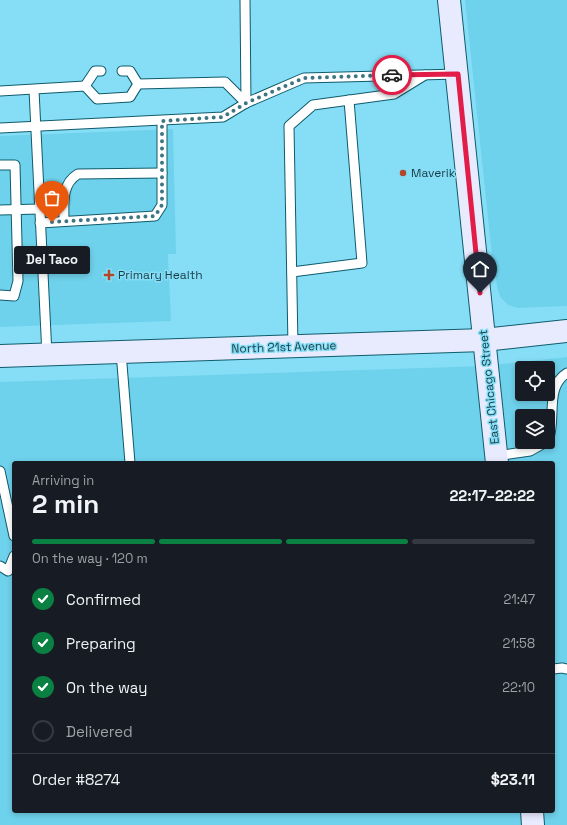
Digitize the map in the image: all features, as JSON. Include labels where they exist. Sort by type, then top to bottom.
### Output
[{"type":"main road","name":"East Chicago Street","points":[[450,0],[496,460]]},
{"type":"main road","name":"North 21st Avenue","points":[[0,356],[484,340],[567,331]]},
{"type":"main road","points":[[532,813],[533,825]]},
{"type":"lane","points":[[245,0],[246,103]]},
{"type":"lane","points":[[85,86],[95,71],[101,71]]},
{"type":"lane","points":[[122,71],[130,71],[138,84]]},
{"type":"lane","points":[[0,128],[223,117],[246,103],[304,78],[458,74]]},
{"type":"lane","points":[[293,346],[289,126],[313,105],[394,94],[426,75]]},
{"type":"lane","points":[[138,84],[225,82],[246,103]]},
{"type":"lane","points":[[85,86],[97,99],[130,97],[138,84]]},
{"type":"lane","points":[[0,91],[85,86]]},
{"type":"lane","points":[[34,90],[47,355]]},
{"type":"lane","points":[[292,272],[362,263],[349,100]]},
{"type":"lane","points":[[40,223],[155,216],[162,205],[162,121]]},
{"type":"lane","points":[[0,165],[15,165],[18,282],[14,296],[0,295]]},
{"type":"lane","points":[[64,221],[65,190],[70,179],[78,174],[162,173]]},
{"type":"lane","points":[[0,210],[40,209]]},
{"type":"lane","points":[[121,352],[130,461]]},
{"type":"lane","points":[[553,409],[554,393],[557,382],[567,373]]},
{"type":"lane","points":[[496,460],[530,452],[535,449]]},
{"type":"lane","points":[[0,471],[12,527]]},
{"type":"lane","points":[[0,566],[8,571],[12,561]]},
{"type":"lane","points":[[555,669],[567,669]]},
{"type":"shaded area","points":[[465,0],[567,0],[567,306],[518,308],[508,305],[501,298],[498,291],[492,256]]},
{"type":"shaded area","points":[[173,129],[176,254],[168,254],[171,321],[0,327],[0,136]]},
{"type":"shaded area","points":[[567,357],[567,825],[0,825],[0,382],[484,366],[515,363],[515,401],[555,401],[555,361],[530,361]]},
{"type":"way so far","points":[[52,222],[155,216],[162,205],[162,121],[223,117],[246,103],[281,86],[304,78],[392,75]]},
{"type":"place","name":"Maverik","points":[[403,173]]},
{"type":"place","name":"Del Taco","points":[[52,222]]},
{"type":"place","name":"Primary Health","points":[[109,275]]},
{"type":"route","points":[[392,75],[458,74],[480,293]]}]
